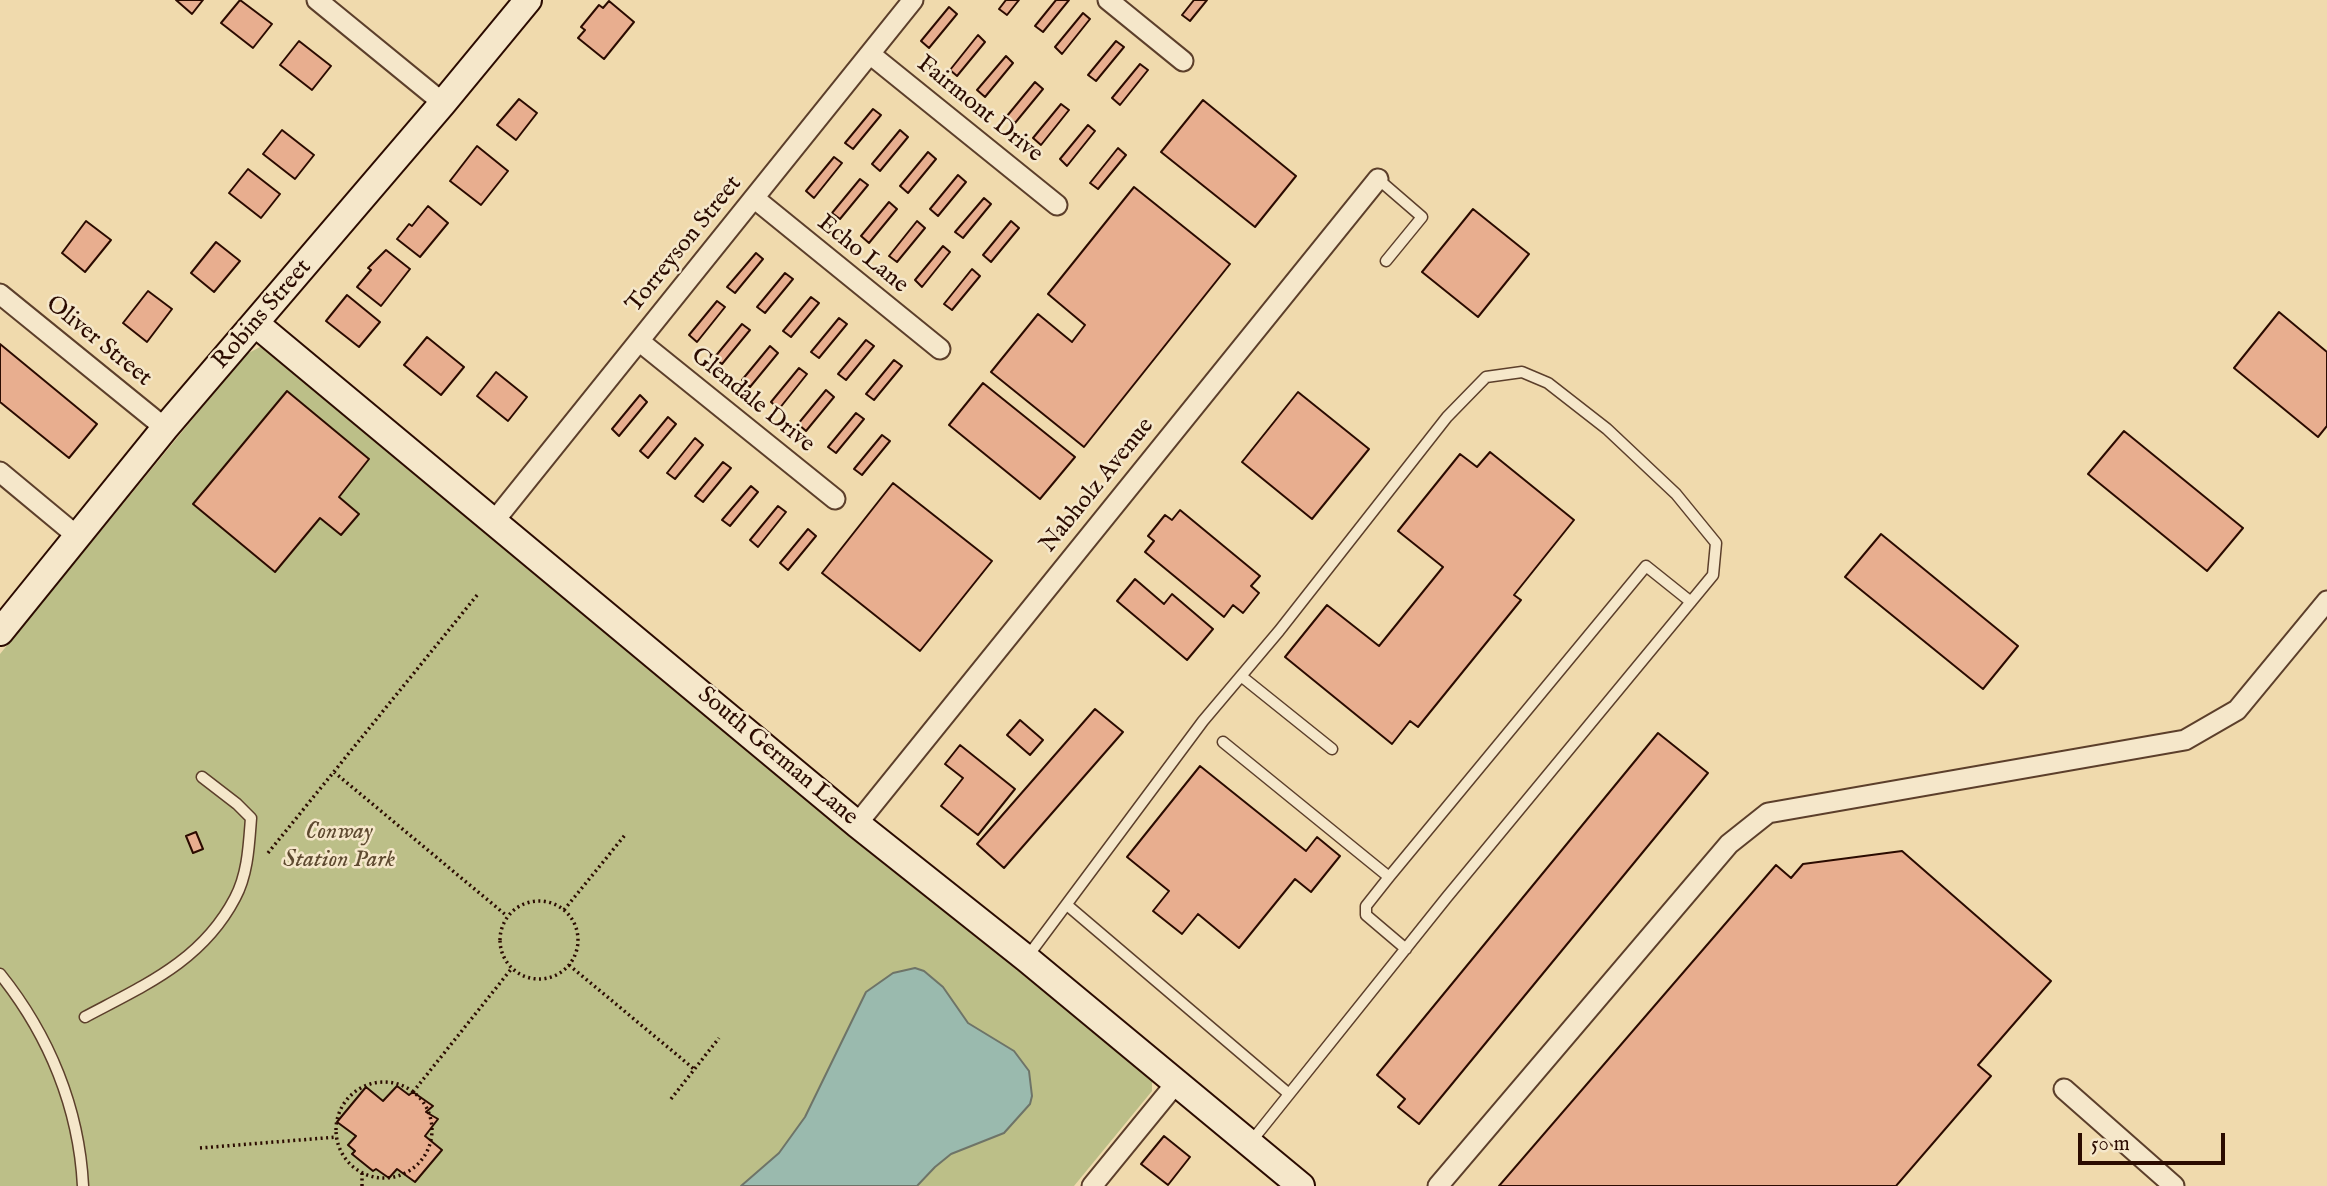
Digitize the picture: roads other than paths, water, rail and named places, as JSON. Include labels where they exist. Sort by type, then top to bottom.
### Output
[{"type":"street","points":[[317,0],[443,103]]},
{"type":"street","name":"Robins Street","points":[[0,632],[165,428],[256,324],[528,0]]},
{"type":"street","name":"Torreyson Street","points":[[495,520],[913,0]]},
{"type":"street","points":[[1108,0],[1183,61]]},
{"type":"street","name":"Fairmont Drive","points":[[870,54],[1057,205]]},
{"type":"street","name":"Nabholz Avenue","points":[[857,824],[1378,180]]},
{"type":"street","name":"Echo Lane","points":[[754,198],[940,349]]},
{"type":"street","name":"Oliver Street","points":[[0,294],[165,428]]},
{"type":"street","name":"South German Lane","points":[[256,324],[495,520],[857,824],[1027,959],[1301,1186]]},
{"type":"street","name":"Glendale Drive","points":[[639,341],[835,499]]},
{"type":"street","points":[[0,472],[77,536]]},
{"type":"street","points":[[1438,1186],[1730,844],[1768,813],[2185,740],[2237,710],[2327,601]]},
{"type":"street","points":[[1092,1186],[1177,1082]]},
{"type":"street","points":[[2063,1089],[2174,1186]]},
{"type":"lane","points":[[1378,180],[1422,217],[1386,261]]},
{"type":"lane","points":[[1027,959],[1203,721],[1447,417],[1486,377],[1522,372],[1548,383],[1607,429],[1676,494],[1716,543],[1713,575],[1250,1143]]},
{"type":"lane","points":[[1406,949],[1366,915],[1366,906],[1389,877],[1646,566],[1690,602]]},
{"type":"lane","points":[[1241,676],[1332,749]]},
{"type":"lane","points":[[1223,742],[1389,877]]},
{"type":"lane","points":[[85,1017],[154,980],[197,950],[237,896],[248,855],[251,818],[202,776]]},
{"type":"lane","points":[[1067,905],[1289,1094]]},
{"type":"lane","points":[[0,974],[36,1024],[59,1075],[74,1123],[83,1186]]},
{"type":"park label","name":"Conway Station Park","points":[[339,847]]}]
